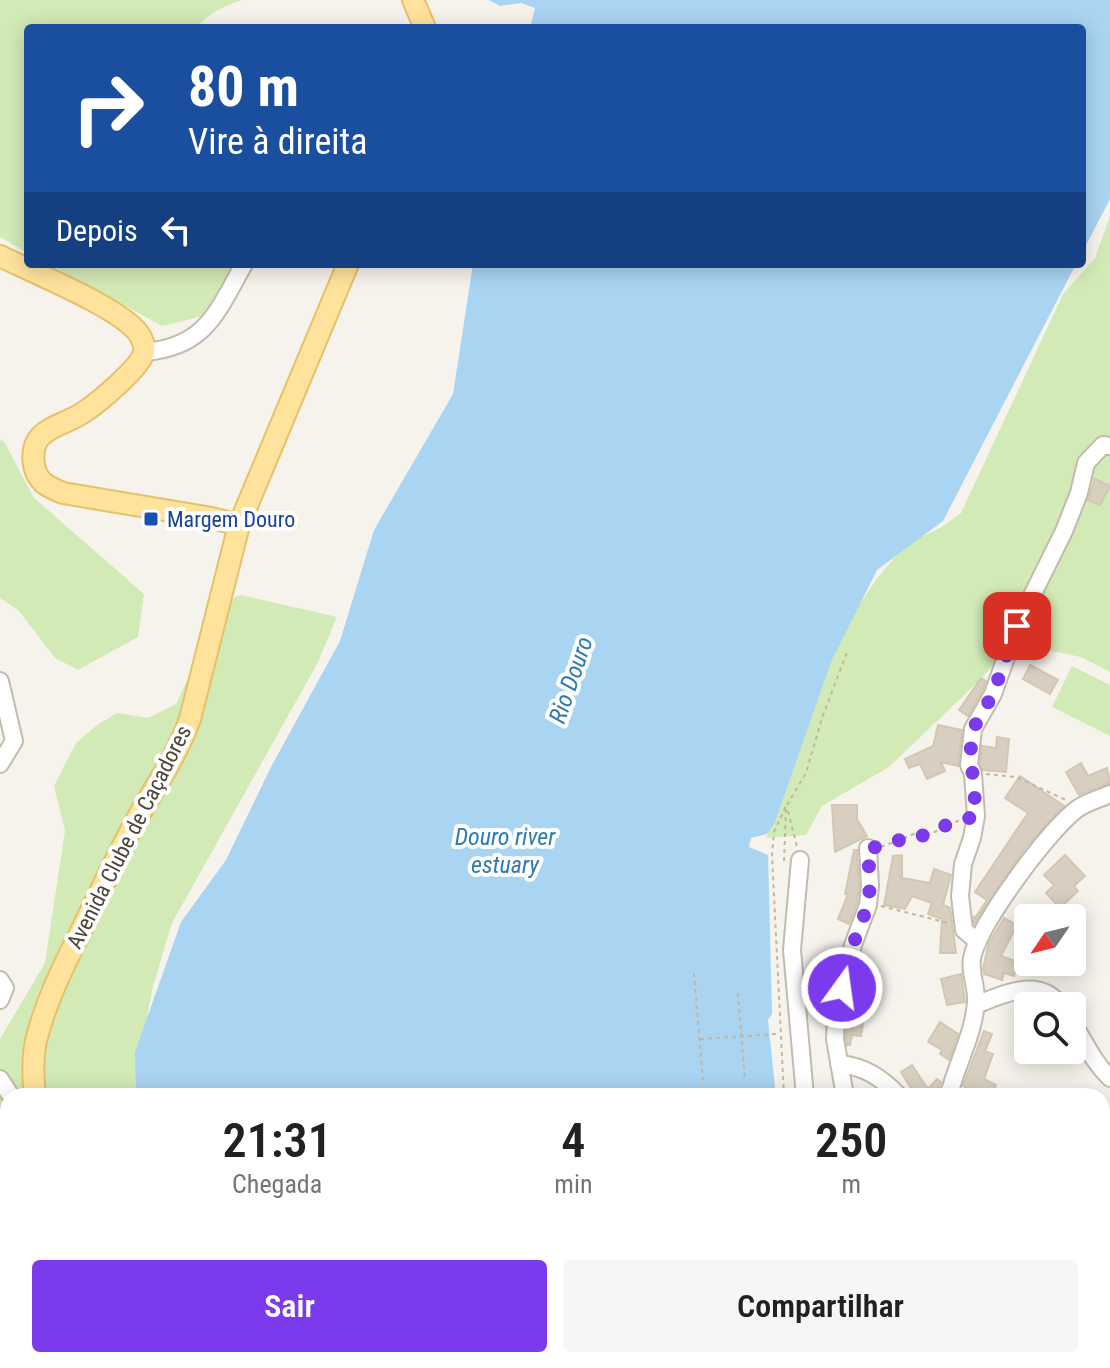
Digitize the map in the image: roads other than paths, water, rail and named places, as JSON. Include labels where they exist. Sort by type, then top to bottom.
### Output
[{"type":"main road","points":[[413,0],[423,24]]},
{"type":"main road","points":[[0,256],[24,268]]},
{"type":"main road","points":[[24,268],[117,314],[138,333],[144,343],[138,365],[83,413],[42,433],[35,445],[33,459],[35,472],[42,482],[63,493],[239,525]]},
{"type":"main road","name":"Avenida Clube de Caçadores","points":[[34,1088],[36,1043],[59,977],[138,817],[179,748],[190,719],[239,525],[346,268]]},
{"type":"street","points":[[144,352],[164,350],[187,341],[211,323],[242,268]]},
{"type":"street","points":[[978,942],[964,930],[960,896],[963,864],[976,816],[973,774],[969,765],[973,729],[993,694],[1017,626],[1064,531],[1079,493],[1086,463],[1103,445],[1110,446]]},
{"type":"street","points":[[0,681],[14,741],[0,764]]},
{"type":"street","points":[[951,1088],[976,1005],[971,958],[978,942],[1012,885],[1063,821],[1080,807],[1110,794]]},
{"type":"street","points":[[844,1088],[835,1039],[836,1020],[853,945],[868,905],[868,848]]},
{"type":"street","points":[[800,860],[792,950],[804,1088]]},
{"type":"street","points":[[0,980],[5,988],[0,1000]]},
{"type":"street","points":[[976,1005],[1018,990],[1047,992]]},
{"type":"street","points":[[1086,1044],[1095,1063],[1110,1078]]},
{"type":"street","points":[[839,1064],[866,1070],[889,1088]]},
{"type":"water","points":[[489,0],[1110,0],[1110,199],[1086,245],[1086,24],[531,24],[535,8],[521,3],[500,6]]},
{"type":"water","name":"Douro river estuary","points":[[472,268],[1074,268],[943,521],[877,570],[831,662],[775,822],[767,834],[751,838],[749,847],[768,855],[772,1014],[768,1020],[775,1088],[136,1088],[135,1052],[181,922],[226,860],[271,767],[340,641],[374,530],[453,394]]},
{"type":"place","name":"Margem Douro","points":[[151,519]]},
{"type":"water label","name":"Rio Douro","points":[[571,680]]}]
